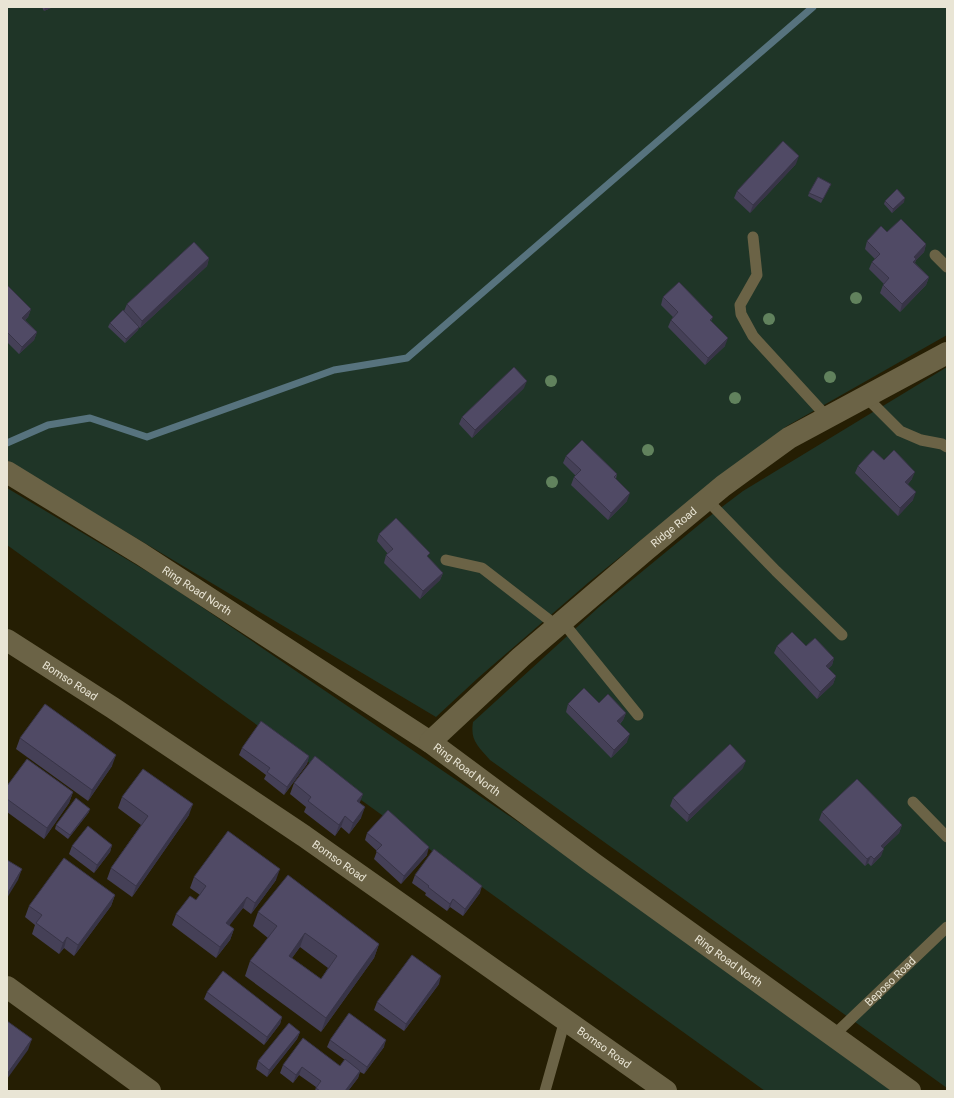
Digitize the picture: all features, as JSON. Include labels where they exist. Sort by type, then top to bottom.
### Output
[{"type":"street","name":"Ridge Road","points":[[430,742],[520,657],[723,486],[789,438],[947,353]]},
{"type":"street","name":"Ring Road North","points":[[7,472],[141,554],[430,742],[593,863],[910,1091]]},
{"type":"street","name":"Bomso Road","points":[[7,640],[113,708],[304,836],[666,1091]]},
{"type":"street","points":[[7,988],[150,1091]]},
{"type":"lane","points":[[753,237],[757,275],[740,304],[741,314],[753,336],[828,418]]},
{"type":"lane","points":[[935,255],[947,267]]},
{"type":"lane","points":[[866,397],[900,431],[921,440],[942,444],[947,447]]},
{"type":"lane","points":[[707,500],[776,571],[842,635]]},
{"type":"lane","points":[[446,560],[482,568],[560,624],[638,715]]},
{"type":"lane","points":[[914,802],[947,837]]},
{"type":"lane","name":"Beposo Road","points":[[833,1036],[947,928]]},
{"type":"lane","points":[[545,1091],[565,1020]]},
{"type":"green space","points":[[7,7],[947,7],[947,335],[787,426],[691,500],[589,582],[478,678],[436,717],[7,461]]},
{"type":"green space","points":[[947,367],[947,1088],[490,760],[476,743],[472,729],[473,722],[599,607],[706,519],[743,491]]},
{"type":"green space","points":[[7,488],[165,582],[630,898],[899,1091],[765,1091],[7,545]]},
{"type":"building","points":[[783,141],[799,156],[753,205],[737,191]]},
{"type":"building","points":[[818,177],[831,184],[823,199],[809,193]]},
{"type":"building","points":[[897,189],[905,198],[893,209],[885,201]]},
{"type":"building","points":[[901,219],[926,244],[914,257],[916,259],[913,262],[929,277],[902,304],[883,285],[889,278],[872,262],[880,254],[867,241],[881,226],[887,232]]},
{"type":"building","points":[[194,242],[209,258],[142,321],[127,304]]},
{"type":"building","points":[[679,282],[713,317],[710,320],[728,338],[708,358],[671,320],[678,312],[663,297]]},
{"type":"building","points":[[7,285],[31,309],[22,318],[37,332],[22,347],[7,332]]},
{"type":"building","points":[[123,310],[139,327],[126,339],[110,323]]},
{"type":"building","points":[[514,367],[527,381],[475,430],[462,417]]},
{"type":"building","points":[[582,440],[617,474],[614,477],[630,493],[611,513],[574,477],[581,470],[566,456]]},
{"type":"building","points":[[873,450],[884,460],[894,450],[915,472],[905,482],[916,492],[900,508],[858,466]]},
{"type":"building","points":[[396,518],[430,553],[427,556],[443,573],[423,591],[386,555],[393,549],[379,534]]},
{"type":"building","points":[[792,632],[806,646],[815,638],[834,658],[826,666],[836,676],[820,692],[777,646]]},
{"type":"building","points":[[584,688],[599,703],[608,694],[626,713],[617,721],[630,734],[614,750],[568,704]]},
{"type":"building","points":[[45,704],[116,755],[92,790],[20,738]]},
{"type":"building","points":[[261,721],[309,756],[287,787],[267,772],[270,768],[242,748]]},
{"type":"building","points":[[730,744],[746,761],[689,815],[673,798]]},
{"type":"building","points":[[315,756],[363,794],[357,801],[365,807],[353,823],[345,816],[339,825],[308,801],[311,797],[294,783]]},
{"type":"building","points":[[27,759],[73,792],[47,828],[7,799],[7,786]]},
{"type":"building","points":[[143,769],[193,804],[136,886],[111,868],[148,816],[122,797]]},
{"type":"building","points":[[857,779],[902,825],[881,846],[884,849],[874,859],[871,856],[867,859],[822,812]]},
{"type":"building","points":[[76,798],[90,809],[70,835],[56,825]]},
{"type":"building","points":[[388,810],[429,847],[404,876],[376,851],[382,845],[367,833]]},
{"type":"building","points":[[88,826],[112,845],[97,865],[72,846]]},
{"type":"building","points":[[228,831],[280,869],[255,903],[247,897],[226,923],[234,929],[220,947],[176,914],[190,896],[196,900],[206,886],[194,877]]},
{"type":"building","points":[[434,849],[482,886],[465,909],[453,899],[450,904],[415,875]]},
{"type":"building","points":[[64,858],[115,895],[78,945],[67,937],[63,943],[36,923],[42,915],[29,906]]},
{"type":"building","points":[[7,860],[22,869],[7,894]]},
{"type":"building","points":[[288,875],[379,944],[326,1018],[250,961],[277,926],[258,912]],"holes":[[[305,933],[337,956],[321,979],[289,956]]]},
{"type":"building","points":[[412,955],[441,976],[406,1024],[377,1002]]},
{"type":"building","points":[[223,971],[282,1017],[267,1037],[207,992]]},
{"type":"building","points":[[349,1013],[386,1040],[367,1067],[330,1040]]},
{"type":"building","points":[[7,1021],[32,1039],[7,1074]]},
{"type":"building","points":[[289,1023],[300,1032],[269,1070],[258,1061]]},
{"type":"building","points":[[303,1038],[340,1066],[345,1059],[360,1071],[345,1091],[320,1091],[316,1088],[321,1081],[302,1067],[296,1075],[283,1065]]},
{"type":"waterway","points":[[7,443],[48,425],[90,418],[147,437],[334,370],[407,358],[813,7]]}]
